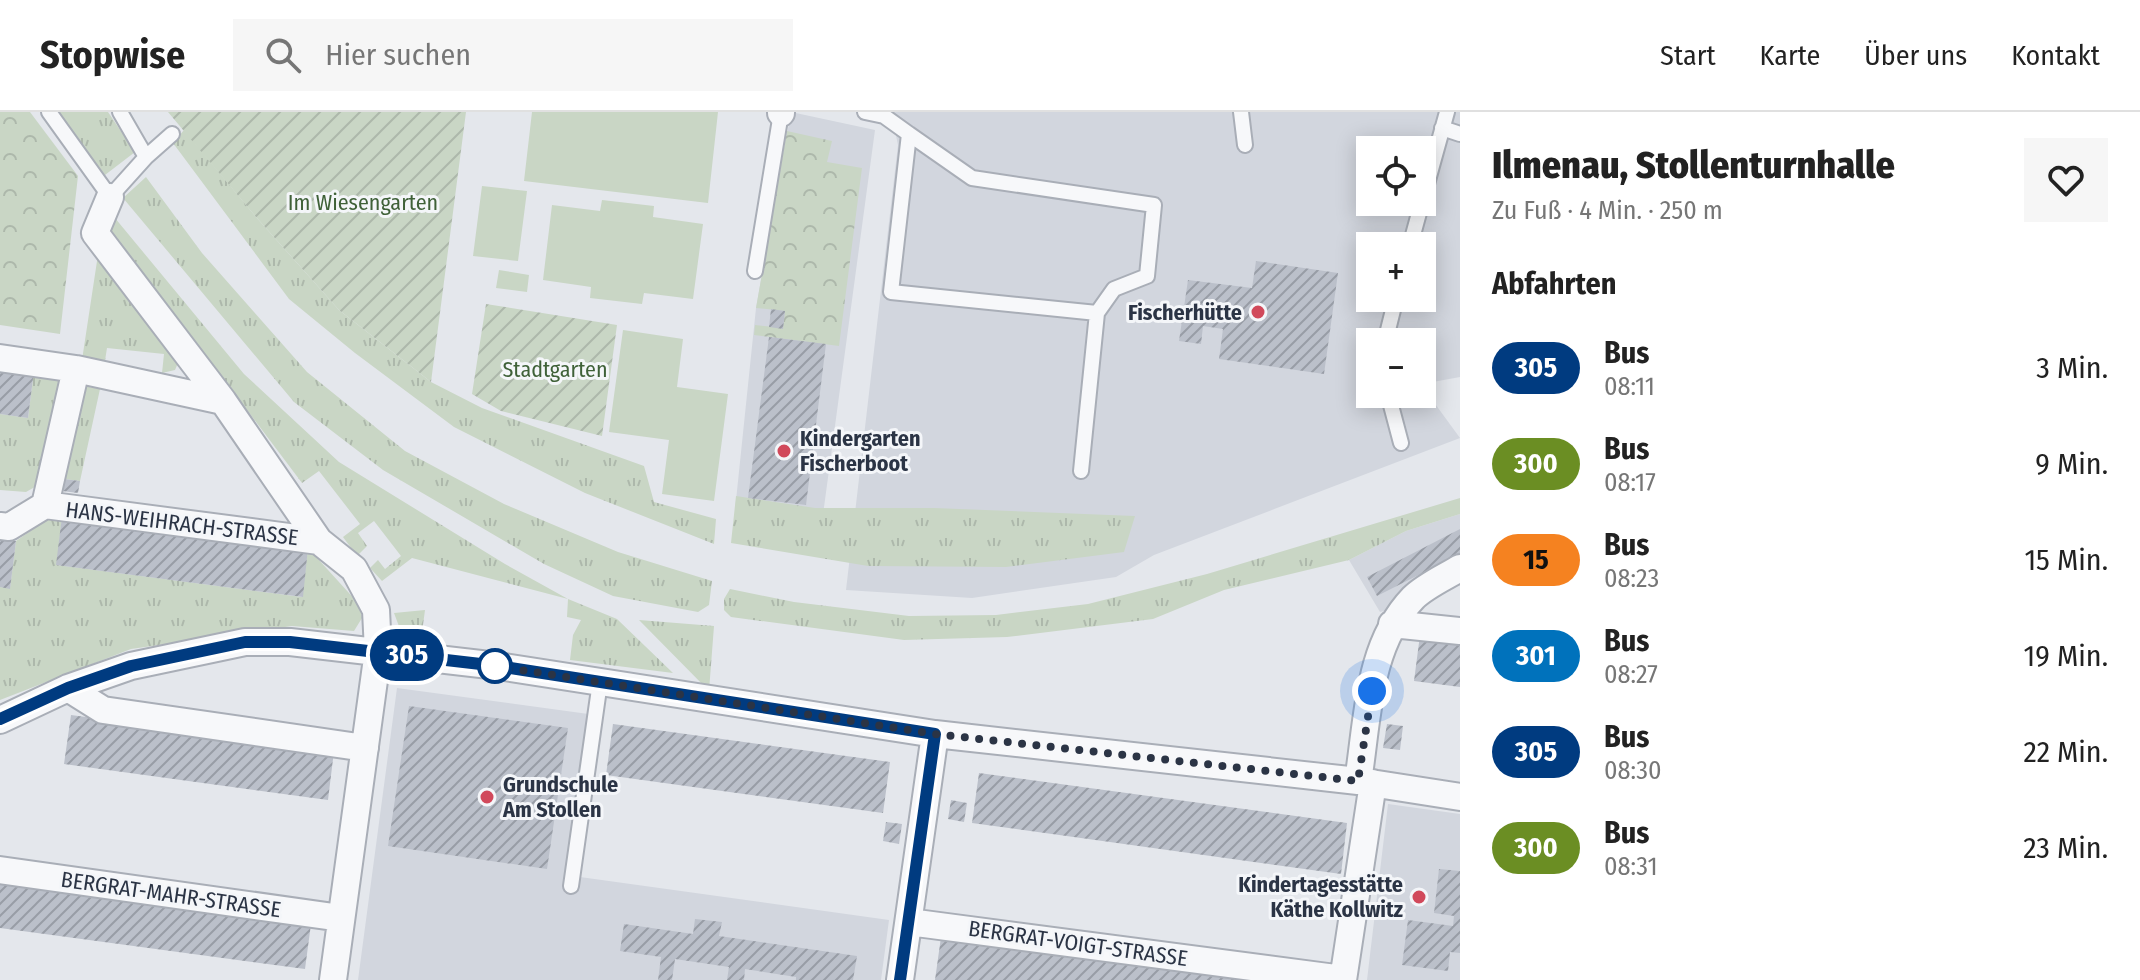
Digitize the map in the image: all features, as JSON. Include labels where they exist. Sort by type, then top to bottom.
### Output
[{"type":"street","name":"HANS-WEIHRACH-STRASSE","points":[[110,197],[95,233],[223,401],[319,541],[354,569],[376,610],[378,651]]},
{"type":"street","points":[[0,358],[76,369],[223,401]]},
{"type":"street","name":"HANS-WEIHRACH-STRASSE","points":[[45,505],[76,369]]},
{"type":"street","name":"HANS-WEIHRACH-STRASSE","points":[[0,526],[9,527],[45,505],[319,541]]},
{"type":"street","name":"BERGRAT-VOIGT-STRASSE","points":[[909,922],[1343,980],[1366,782],[1376,661],[1392,624],[1415,596],[1460,568]]},
{"type":"street","points":[[1392,624],[1460,631]]},
{"type":"street","points":[[0,720],[68,688],[131,666],[245,642],[290,642],[600,682],[935,734],[1366,782],[1460,797]]},
{"type":"street","points":[[333,980],[378,651]]},
{"type":"street","points":[[68,688],[103,710],[365,748]]},
{"type":"street","points":[[900,980],[935,734]]},
{"type":"street","name":"BERGRAT-MAHR-STRASSE","points":[[0,870],[341,918]]},
{"type":"lane","points":[[49,112],[110,197],[172,134]]},
{"type":"lane","points":[[120,112],[146,157]]},
{"type":"lane","points":[[755,271],[781,112]]},
{"type":"lane","points":[[865,112],[884,116],[972,178],[1154,205],[1147,276],[1114,289],[1097,313],[1081,471]]},
{"type":"lane","points":[[1241,112],[1245,139]]},
{"type":"lane","points":[[1436,150],[1447,112]]},
{"type":"lane","points":[[1442,128],[1460,134]]},
{"type":"lane","points":[[909,134],[891,292],[1097,313]]},
{"type":"lane","points":[[1392,408],[1401,443]]},
{"type":"lane","points":[[571,886],[600,682]]},
{"type":"shaded area","points":[[791,112],[875,130],[822,522],[735,510],[756,308]]},
{"type":"shaded area","points":[[891,112],[1460,112],[1460,377],[1436,381],[1436,328],[1356,328],[1356,408],[1436,408],[1436,405],[1460,438],[1154,555],[1116,577],[972,598],[846,590],[898,145]]},
{"type":"shaded area","points":[[1460,514],[1460,582],[1436,597],[1380,612],[1349,560],[1406,531]]},
{"type":"shaded area","name":"Grundschule Am Stollen","points":[[397,688],[603,716],[580,877],[889,920],[881,980],[358,980]]},
{"type":"shaded area","name":"Kindertagesstätte Käthe Kollwitz","points":[[1388,804],[1460,814],[1460,980],[1367,980]]},
{"type":"green space","points":[[0,112],[30,112],[78,176],[60,334],[0,325]]},
{"type":"green space","points":[[57,112],[108,112],[135,152],[105,175]]},
{"type":"green space","name":"Im Wiesengarten","points":[[168,112],[466,112],[431,382],[339,310]]},
{"type":"green space","points":[[532,112],[718,112],[708,203],[524,181]]},
{"type":"green space","points":[[184,130],[339,310],[431,382],[482,408],[644,466],[654,502],[716,519],[714,544],[585,493],[454,427],[355,353],[289,299],[173,143]]},
{"type":"green space","points":[[787,131],[832,141],[827,162],[862,168],[839,346],[754,335],[755,325],[783,328],[785,311],[756,308]]},
{"type":"green space","points":[[146,177],[202,253],[307,372],[405,451],[504,504],[618,552],[712,581],[709,605],[698,612],[613,596],[544,564],[383,470],[294,402],[123,198]]},
{"type":"green space","points":[[482,186],[527,191],[518,261],[473,256]]},
{"type":"green space","points":[[602,200],[654,206],[653,217],[703,224],[693,299],[644,293],[642,304],[590,298],[591,287],[543,280],[552,205],[600,211]]},
{"type":"green space","points":[[110,212],[244,374],[339,462],[568,599],[412,558],[382,581],[370,568],[378,560],[385,569],[401,556],[374,521],[358,533],[367,546],[357,556],[343,537],[360,524],[319,471],[302,483],[235,394],[104,236]]},
{"type":"green space","points":[[99,248],[178,363],[175,370],[162,373],[164,354],[107,348],[104,367],[82,360]]},
{"type":"green space","points":[[499,270],[529,275],[527,292],[496,288]]},
{"type":"green space","name":"Stadtgarten","points":[[486,304],[617,325],[602,436],[501,411],[472,394]]},
{"type":"green space","points":[[623,330],[683,339],[677,387],[728,394],[714,501],[662,494],[669,440],[609,432]]},
{"type":"green space","points":[[34,371],[60,378],[40,484],[26,492],[0,490],[0,414],[28,418]]},
{"type":"green space","points":[[84,386],[100,389],[80,481],[64,479]]},
{"type":"green space","points":[[736,496],[815,508],[934,508],[1135,516],[1124,552],[1006,567],[868,566],[731,543]]},
{"type":"green space","points":[[1460,498],[1460,514],[1406,531],[1349,560],[1224,590],[1153,619],[1007,637],[904,640],[731,617],[724,610],[724,599],[730,589],[794,602],[909,616],[996,615],[1088,604],[1207,574]]},
{"type":"green space","points":[[62,516],[57,565],[302,597],[308,548],[359,604],[362,618],[354,631],[292,626],[131,649],[0,700],[0,587],[10,588],[16,541],[49,518]]},
{"type":"green space","points":[[568,599],[617,619],[673,673],[570,660],[573,635],[581,620],[567,617]]},
{"type":"green space","points":[[425,610],[421,640],[403,637],[394,613]]},
{"type":"green space","points":[[639,620],[714,626],[709,691]]},
{"type":"building","name":"Fischerhütte","points":[[1256,261],[1338,273],[1324,374],[1219,359],[1223,329],[1203,326],[1201,344],[1179,341],[1188,280],[1252,288]]},
{"type":"building","points":[[771,309],[785,311],[783,329],[769,327]]},
{"type":"building","name":"Kindergarten Fischerboot","points":[[769,337],[826,344],[806,505],[748,498]]},
{"type":"building","points":[[0,367],[34,371],[28,418],[0,414]]},
{"type":"building","points":[[64,479],[80,481],[78,493],[62,491]]},
{"type":"building","points":[[62,516],[308,548],[303,597],[56,565]]},
{"type":"building","points":[[1460,529],[1460,554],[1377,596],[1367,577]]},
{"type":"building","points":[[0,539],[16,541],[10,589],[0,587]]},
{"type":"building","points":[[1420,635],[1460,640],[1460,687],[1414,681]]},
{"type":"building","points":[[409,706],[568,728],[547,869],[388,846]]},
{"type":"building","points":[[71,715],[334,751],[328,800],[64,764]]},
{"type":"building","points":[[613,724],[890,762],[883,813],[606,775]]},
{"type":"building","points":[[1387,724],[1403,726],[1400,750],[1383,748]]},
{"type":"building","points":[[979,773],[1347,823],[1341,874],[972,823]]},
{"type":"building","points":[[951,800],[967,803],[964,822],[948,819]]},
{"type":"building","points":[[886,822],[902,824],[899,844],[883,841]]},
{"type":"building","points":[[1439,869],[1460,871],[1460,953],[1450,952],[1448,971],[1402,965],[1408,920],[1453,926],[1454,916],[1434,913]]},
{"type":"building","points":[[0,881],[311,924],[305,969],[0,928]]},
{"type":"building","points":[[695,919],[722,922],[719,936],[857,956],[853,980],[796,980],[796,977],[745,969],[744,980],[727,980],[729,967],[675,959],[672,980],[658,980],[661,957],[620,951],[624,924],[693,934]]},
{"type":"building","points":[[941,937],[1243,978],[1243,980],[935,980]]},
{"type":"bus line","name":"305","points":[[0,719],[68,688],[131,666],[245,642],[290,642],[498,666],[935,734],[900,980]]},
{"type":"place","name":"Fischerhütte","points":[[1258,312]]},
{"type":"place","name":"Kindergarten Fischerboot","points":[[784,451]]},
{"type":"place","name":"Grundschule Am Stollen","points":[[487,797]]},
{"type":"place","name":"Kindertagesstätte Käthe Kollwitz","points":[[1419,897]]},
{"type":"route","points":[[495,666],[935,734],[1358,781],[1372,691]]}]
